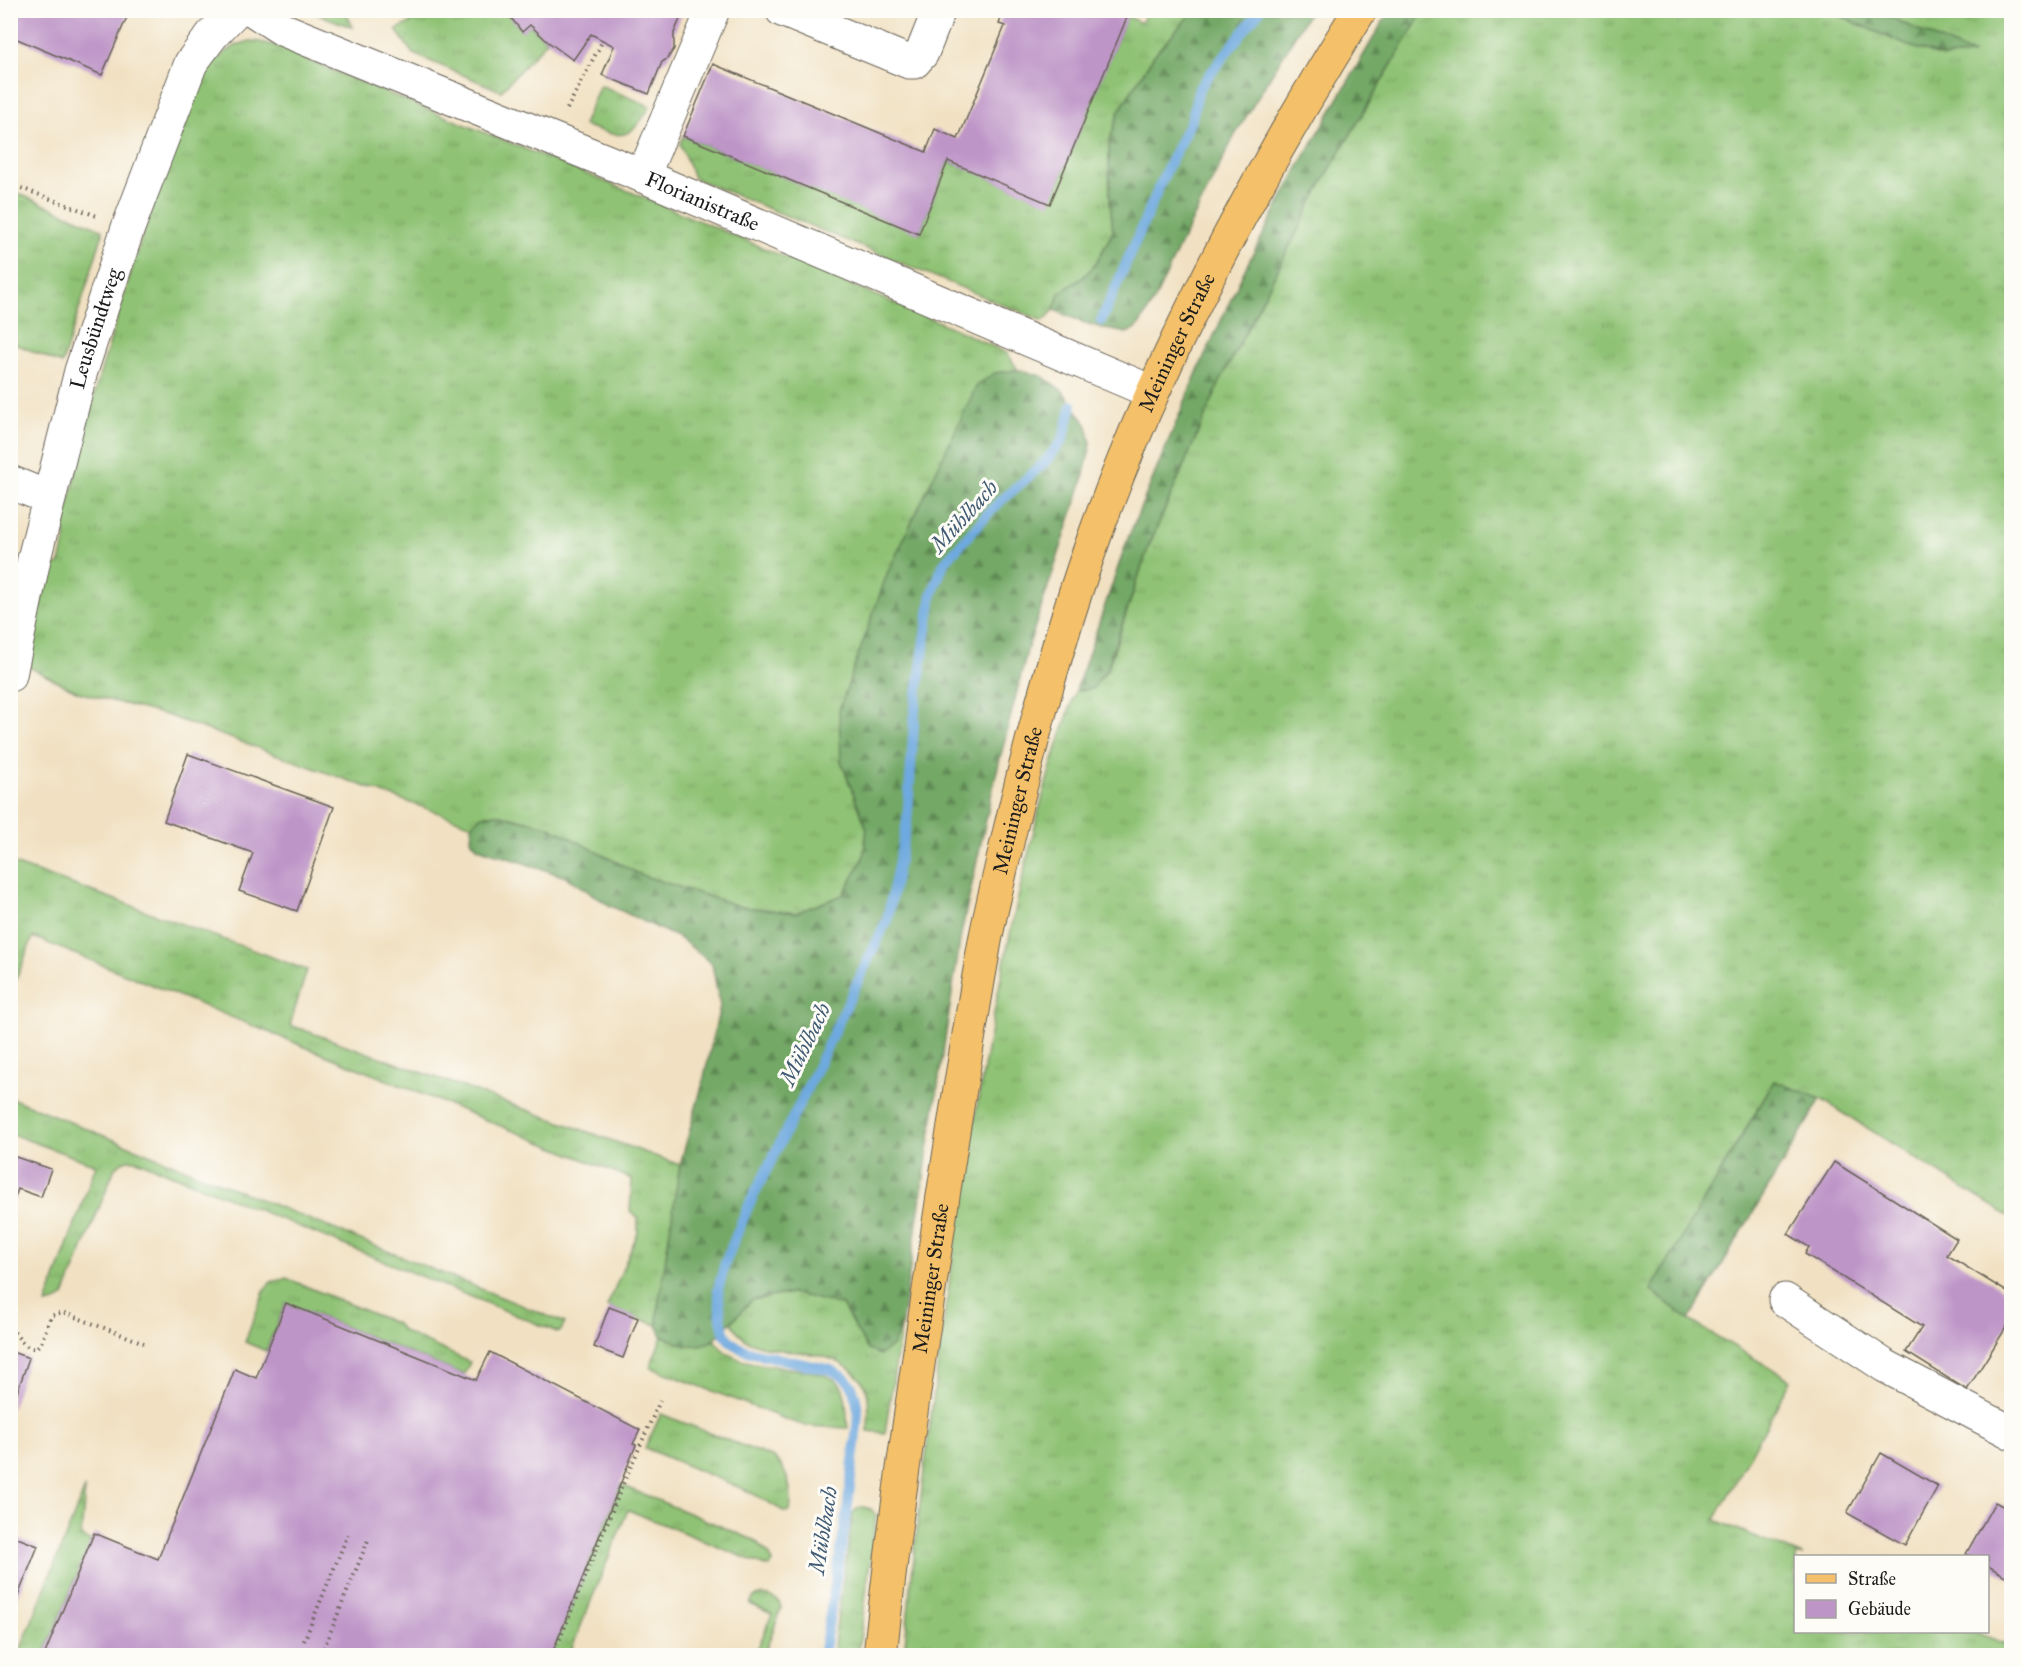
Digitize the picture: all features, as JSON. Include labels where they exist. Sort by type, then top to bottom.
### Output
[{"type":"main road","name":"Meininger Straße","points":[[880,1656],[908,1431],[954,1119],[986,937],[1019,790],[1054,662],[1095,537],[1152,392],[1238,219],[1311,89],[1360,10]]},
{"type":"street","name":"Leusbündtweg","points":[[11,672],[34,559],[81,371],[126,234],[181,83],[191,63],[212,35],[236,10]]},
{"type":"street","name":"Florianistraße","points":[[253,10],[284,30],[643,176],[1152,392]]},
{"type":"street","points":[[643,176],[713,10]]},
{"type":"street","points":[[782,10],[909,62],[914,62],[922,53],[939,10]]},
{"type":"street","points":[[10,483],[49,498]]},
{"type":"street","points":[[1785,1299],[1885,1366],[2012,1433]]},
{"type":"path","points":[[556,140],[567,108],[603,40]]},
{"type":"path","points":[[10,184],[126,234]]},
{"type":"path","points":[[10,1328],[24,1346],[36,1348],[41,1343],[51,1316],[62,1312],[144,1343]]},
{"type":"path","points":[[553,1656],[623,1484],[660,1401]]},
{"type":"path","points":[[304,1641],[349,1532]]},
{"type":"path","points":[[324,1648],[369,1538]]},
{"type":"green space","points":[[1194,10],[1310,11],[1235,135],[1154,301],[1138,327],[1127,333],[1085,323],[1054,310],[1059,293],[1081,279],[1094,266],[1113,232],[1109,143],[1119,111],[1155,54]]},
{"type":"green space","points":[[310,11],[346,11],[353,28]]},
{"type":"green space","points":[[421,11],[505,11],[522,31],[530,25],[547,41],[501,91],[413,54],[396,30],[423,16]]},
{"type":"green space","points":[[1147,11],[1194,11],[1155,54],[1119,111],[1109,143],[1113,232],[1094,266],[1081,279],[1059,293],[1054,310],[1043,321],[694,178],[680,144],[683,136],[919,233],[948,161],[1050,203],[1127,16],[1141,23]]},
{"type":"green space","points":[[1389,11],[1423,11],[1323,181],[1220,382],[1148,548],[1107,669],[1092,689],[1076,690],[1128,538],[1198,370],[1246,267],[1299,166]]},
{"type":"green space","points":[[1423,11],[1829,11],[1906,45],[1944,57],[1972,55],[1877,11],[2011,11],[2011,1218],[1821,1099],[1774,1081],[1651,1290],[1689,1320],[1791,1380],[1715,1520],[1801,1555],[1794,1555],[1794,1633],[1978,1633],[2011,1646],[2011,1655],[904,1656],[934,1389],[974,1121],[1016,905],[1042,799],[1076,690],[1092,689],[1108,669],[1148,548],[1220,382],[1323,181]]},
{"type":"green space","points":[[1829,11],[1877,11],[1973,55],[1944,57],[1906,45]]},
{"type":"green space","points":[[250,41],[272,44],[285,49],[304,59],[633,193],[1007,353],[1018,370],[995,373],[841,761],[867,829],[863,859],[843,895],[796,913],[742,907],[641,875],[548,826],[497,814],[481,816],[472,825],[166,715],[78,692],[29,667],[37,618],[50,568],[60,563],[66,537],[63,529],[97,384],[147,220],[202,75],[224,53],[237,45]]},
{"type":"green space","points":[[600,85],[650,106],[636,127],[629,132],[614,134],[583,125]]},
{"type":"green space","points":[[10,190],[102,229],[103,233],[62,364],[11,342]]},
{"type":"green space","points":[[1018,370],[1042,376],[1063,391],[1087,425],[1091,444],[1082,483],[1027,651],[994,783],[961,934],[901,1328],[892,1346],[880,1355],[868,1350],[842,1305],[792,1293],[752,1300],[714,1340],[700,1345],[686,1346],[662,1336],[657,1325],[658,1308],[680,1165],[702,1086],[720,1006],[712,964],[681,939],[609,905],[566,877],[478,848],[471,840],[472,825],[481,816],[497,814],[548,826],[641,875],[742,907],[796,913],[843,895],[863,859],[867,829],[841,761],[839,710],[887,574],[977,385],[995,373]]},
{"type":"green space","points":[[14,864],[307,970],[290,1025],[680,1165],[657,1325],[607,1307],[638,1232],[638,1218],[630,1211],[632,1179],[33,937],[11,992],[10,865]]},
{"type":"green space","points":[[1774,1081],[1821,1099],[1689,1320],[1651,1290]]},
{"type":"green space","points":[[11,1098],[565,1323],[560,1332],[557,1332],[136,1160],[125,1161],[115,1168],[64,1296],[56,1302],[46,1304],[96,1165],[11,1134]]},
{"type":"green space","points":[[286,1278],[397,1324],[404,1332],[470,1362],[464,1375],[286,1303],[266,1351],[245,1342],[265,1289],[271,1282]]},
{"type":"green space","points":[[792,1293],[842,1305],[868,1350],[892,1346],[901,1328],[885,1433],[868,1431],[868,1395],[860,1379],[843,1365],[816,1355],[759,1345],[746,1340],[731,1322],[752,1300]]},
{"type":"green space","points":[[662,1336],[688,1344],[701,1344],[714,1340],[725,1352],[739,1359],[829,1377],[842,1387],[848,1428],[806,1426],[650,1367]]},
{"type":"green space","points":[[661,1414],[774,1458],[786,1475],[791,1497],[790,1511],[785,1512],[750,1492],[645,1448]]},
{"type":"green space","points":[[621,1485],[756,1541],[769,1554],[773,1562],[770,1567],[765,1566],[628,1510],[569,1655],[551,1656]]},
{"type":"green space","points":[[85,1488],[81,1537],[91,1541],[44,1655],[18,1656]]},
{"type":"green space","points":[[863,1507],[871,1509],[876,1516],[858,1655],[834,1655],[853,1513]]},
{"type":"green space","points":[[759,1595],[776,1599],[781,1609],[764,1655],[755,1655],[772,1614],[750,1604],[753,1598]]},
{"type":"building","points":[[10,10],[130,10],[102,75],[10,36]]},
{"type":"building","points":[[505,10],[684,10],[674,33],[674,49],[662,62],[649,94],[602,75],[614,46],[591,34],[573,60],[530,25],[522,32]]},
{"type":"building","points":[[1004,10],[1130,10],[1050,204],[948,161],[919,234],[683,136],[713,64],[926,152],[935,129],[958,139],[1005,26],[999,24]]},
{"type":"building","points":[[188,754],[334,807],[297,911],[239,891],[253,853],[164,821]]},
{"type":"building","points":[[10,1155],[51,1169],[41,1197],[18,1189],[14,1200],[10,1199]]},
{"type":"building","points":[[1834,1162],[1957,1239],[1947,1255],[2012,1295],[2012,1318],[1967,1390],[1906,1352],[1922,1327],[1805,1254],[1809,1247],[1788,1234]]},
{"type":"building","points":[[286,1303],[476,1380],[490,1352],[640,1430],[551,1656],[44,1656],[94,1533],[158,1559],[235,1369],[256,1378]]},
{"type":"building","points":[[609,1307],[638,1318],[623,1358],[594,1347]]},
{"type":"building","points":[[12,1352],[29,1358],[11,1410],[10,1356]]},
{"type":"building","points":[[1881,1453],[1938,1486],[1905,1545],[1847,1513]]},
{"type":"building","points":[[1995,1502],[2012,1511],[2012,1580],[1989,1567],[1989,1555],[1966,1554]]},
{"type":"building","points":[[10,1535],[38,1546],[11,1613],[10,1613]]},
{"type":"waterway","name":"Mühlbach","points":[[1101,321],[1167,169],[1192,118],[1199,88],[1260,10]]},
{"type":"waterway","name":"Mühlbach","points":[[823,1656],[847,1513],[857,1426],[856,1399],[852,1386],[845,1378],[831,1370],[754,1353],[740,1348],[729,1340],[724,1332],[718,1290],[725,1263],[748,1207],[887,920],[907,822],[915,709],[932,594],[944,563],[994,507],[1044,463],[1063,440],[1072,405]]}]
